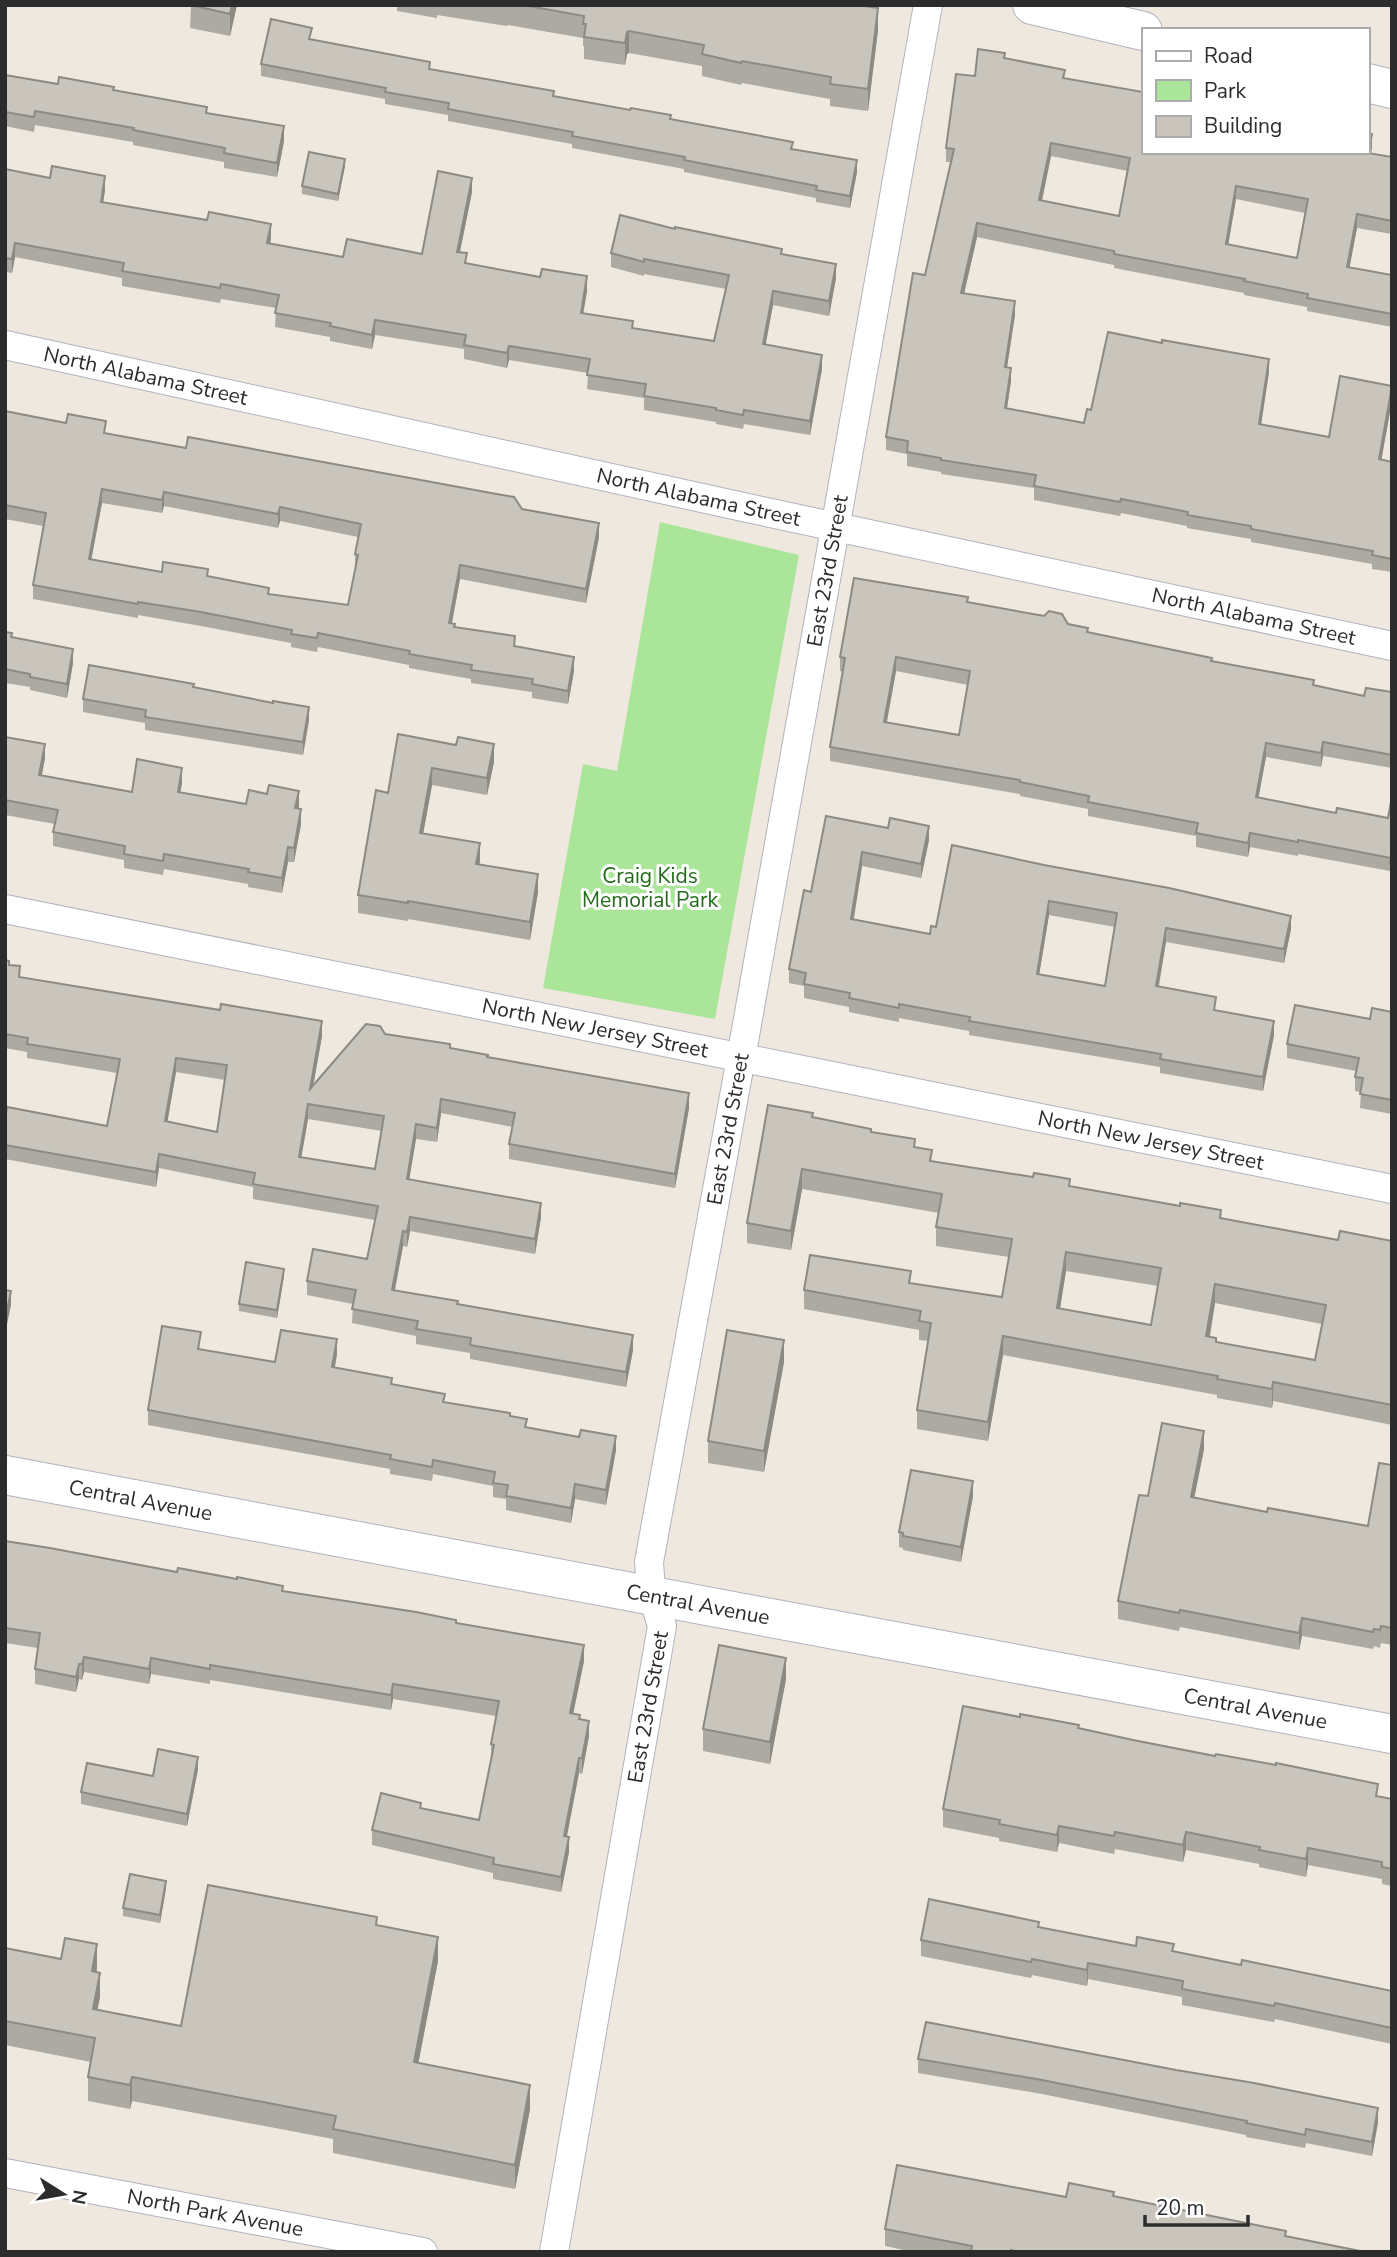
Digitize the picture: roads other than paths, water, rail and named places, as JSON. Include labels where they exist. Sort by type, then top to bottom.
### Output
[{"type":"main road","points":[[1032,5],[1142,31]]},
{"type":"main road","points":[[1369,83],[1392,89]]},
{"type":"main road","name":"Central Avenue","points":[[5,1475],[1392,1734]]},
{"type":"street","name":"East 23rd Street","points":[[554,2252],[662,1626],[651,1590],[649,1562],[928,5]]},
{"type":"street","name":"North Alabama Street","points":[[5,345],[1392,646]]},
{"type":"street","name":"North New Jersey Street","points":[[5,909],[1392,1189]]},
{"type":"street","name":"North Park Avenue","points":[[5,2173],[423,2252]]},
{"type":"park label","name":"Craig Kids Memorial Park","points":[[650,888]]}]
